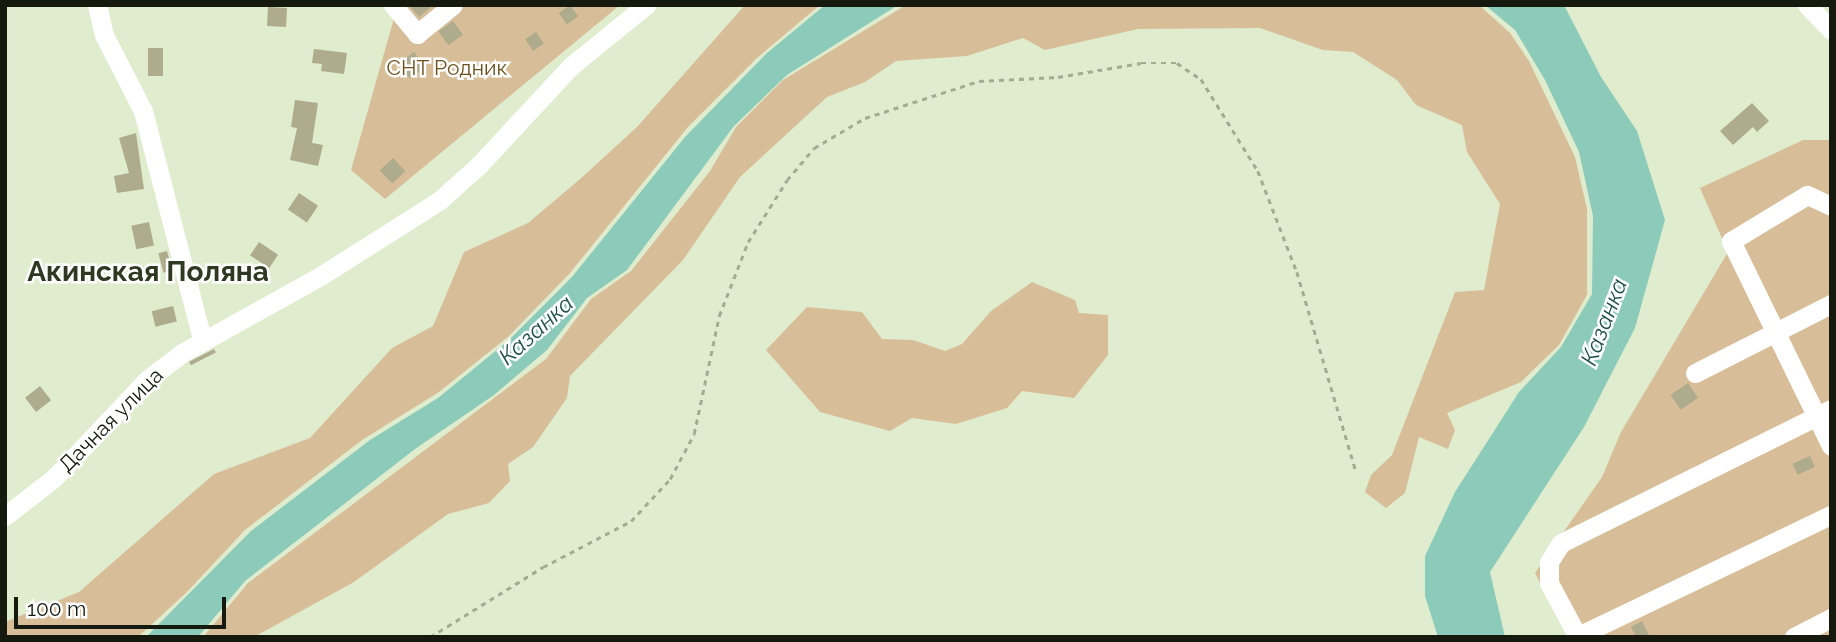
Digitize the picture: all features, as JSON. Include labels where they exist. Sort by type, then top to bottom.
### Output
[{"type":"street","points":[[97,5],[104,35],[143,111],[202,339]]},
{"type":"street","points":[[393,5],[417,34],[453,5]]},
{"type":"street","name":"Дачная улица","points":[[5,516],[62,470],[148,379],[202,339],[402,227],[479,164],[571,66],[646,5]]},
{"type":"street","points":[[1807,5],[1831,30]]},
{"type":"street","points":[[1831,206],[1807,195],[1731,241],[1775,332],[1823,412],[1831,446]]},
{"type":"street","points":[[1696,373],[1831,304]]},
{"type":"street","points":[[1823,412],[1561,543],[1549,562],[1549,583],[1578,636],[1831,515]]},
{"type":"street","points":[[1794,637],[1831,618]]},
{"type":"path","points":[[430,637],[543,567],[631,521],[670,479],[694,434],[719,316],[748,242],[787,180],[814,148],[865,118],[979,81],[1058,77],[1141,63],[1177,63],[1201,79],[1258,171],[1297,272],[1356,471]]},
{"type":"green space","name":"СНТ Родник","points":[[392,5],[620,5],[385,199],[351,170],[396,11]]},
{"type":"green space","points":[[745,5],[820,5],[757,58],[688,127],[570,273],[509,336],[439,392],[362,440],[245,530],[187,592],[138,637],[5,637],[5,622],[79,592],[214,474],[310,438],[392,348],[433,326],[464,252],[528,223],[579,180],[637,127]]},
{"type":"green space","points":[[906,5],[1479,5],[1510,33],[1529,61],[1575,157],[1587,209],[1587,295],[1559,345],[1521,382],[1447,413],[1455,430],[1448,449],[1419,437],[1405,493],[1386,508],[1365,492],[1371,475],[1392,455],[1455,292],[1484,290],[1500,204],[1467,152],[1462,125],[1416,105],[1397,80],[1353,52],[1323,50],[1260,28],[1138,29],[1045,50],[1023,38],[967,56],[896,61],[865,82],[827,97],[740,177],[683,260],[570,376],[567,398],[533,447],[508,464],[510,481],[489,503],[448,514],[354,582],[254,637],[203,637],[248,583],[546,359],[591,299],[631,271],[710,171],[736,127],[783,80]]},
{"type":"green space","points":[[1803,140],[1831,140],[1831,637],[1568,637],[1535,573],[1602,477],[1621,432],[1728,252],[1700,188]]},
{"type":"green space","points":[[1032,282],[1075,300],[1079,313],[1108,315],[1108,355],[1074,398],[1022,391],[1007,408],[956,424],[912,418],[890,431],[820,412],[766,350],[807,307],[862,312],[882,339],[913,340],[945,351],[962,344],[991,311]]},
{"type":"water","name":"Казанка","points":[[825,5],[898,5],[787,75],[734,126],[627,270],[587,298],[547,350],[494,395],[415,449],[245,581],[198,637],[146,637],[251,531],[370,440],[438,398],[509,340],[572,277],[685,137],[767,53]]},
{"type":"water","name":"Казанка","points":[[1485,5],[1564,5],[1601,77],[1637,131],[1665,220],[1635,328],[1584,427],[1490,572],[1505,637],[1438,637],[1425,596],[1425,556],[1455,492],[1519,392],[1561,347],[1592,294],[1593,216],[1579,152],[1545,80],[1515,30]]},
{"type":"building","points":[[409,5],[433,5],[419,17]]},
{"type":"building","points":[[570,5],[578,16],[567,25],[559,13]]},
{"type":"building","points":[[268,7],[287,8],[286,27],[267,26]]},
{"type":"building","points":[[453,21],[463,35],[448,45],[438,32]]},
{"type":"building","points":[[536,32],[544,44],[533,51],[525,39]]},
{"type":"building","points":[[148,48],[163,48],[163,76],[148,76]]},
{"type":"building","points":[[314,49],[347,53],[344,74],[321,71],[322,64],[312,63]]},
{"type":"building","points":[[414,52],[425,67],[410,79],[399,63]]},
{"type":"building","points":[[295,100],[318,103],[312,143],[323,145],[318,166],[290,160],[297,128],[291,127]]},
{"type":"building","points":[[1752,103],[1769,121],[1757,132],[1753,127],[1733,145],[1720,131]]},
{"type":"building","points":[[136,133],[144,189],[117,193],[114,176],[129,173],[119,138]]},
{"type":"building","points":[[393,158],[405,171],[392,183],[380,170]]},
{"type":"building","points":[[299,193],[318,206],[307,222],[288,210]]},
{"type":"building","points":[[149,222],[154,245],[136,249],[131,226]]},
{"type":"building","points":[[259,242],[278,255],[269,268],[250,255]]},
{"type":"building","points":[[167,251],[172,270],[163,273],[158,253]]},
{"type":"building","points":[[173,306],[177,322],[156,327],[152,311]]},
{"type":"building","points":[[214,349],[216,353],[191,365],[189,362]]},
{"type":"building","points":[[1688,383],[1698,398],[1681,410],[1671,395]]},
{"type":"building","points":[[40,386],[51,400],[36,412],[25,398]]},
{"type":"building","points":[[1810,456],[1815,467],[1798,475],[1793,464]]},
{"type":"building","points":[[1642,621],[1650,637],[1636,637],[1631,627]]},
{"type":"district","name":"Акинская Поляна","points":[[148,272]]}]
